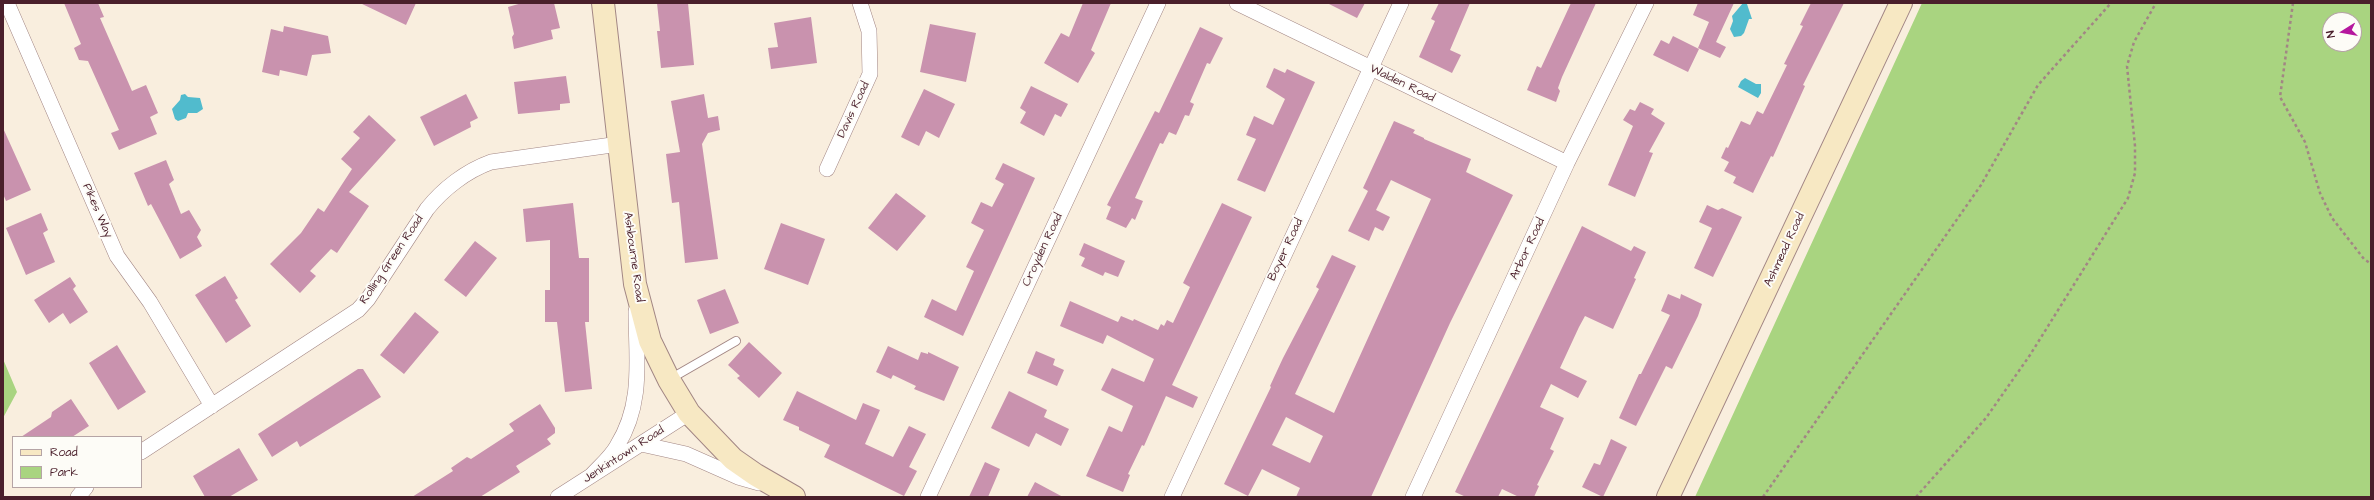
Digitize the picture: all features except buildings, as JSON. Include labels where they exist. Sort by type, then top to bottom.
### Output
[{"type":"street","name":"Pikes Way","points":[[7,3],[117,256],[150,302],[212,406]]},
{"type":"street","name":"Ashbourne Road","points":[[603,3],[635,284],[650,340],[669,380],[689,413],[733,459],[786,493]]},
{"type":"street","name":"Davis Road","points":[[827,169],[870,74],[869,31],[860,3]]},
{"type":"street","name":"Croyden Road","points":[[928,497],[1158,3]]},
{"type":"street","name":"Walden Road","points":[[1237,3],[1568,163]]},
{"type":"street","name":"Boyer Road","points":[[1172,497],[1369,68],[1401,3]]},
{"type":"street","name":"Arbor Road","points":[[1414,497],[1568,163],[1646,3]]},
{"type":"street","name":"Ashmead Road","points":[[1668,497],[1901,3]]},
{"type":"street","name":"Rolling Green Road","points":[[142,451],[358,310],[368,299],[427,209],[437,197],[476,167],[491,162],[619,144]]},
{"type":"street","points":[[591,476],[617,447],[630,421],[636,400],[635,284]]},
{"type":"street","name":"Jenkintown Road","points":[[558,497],[689,413]]},
{"type":"street","points":[[641,444],[686,454],[738,477],[786,493]]},
{"type":"street","points":[[78,497],[85,488]]},
{"type":"lane","points":[[669,380],[736,341]]},
{"type":"path","points":[[1763,497],[1981,184],[2038,85],[2111,3]]},
{"type":"path","points":[[1916,497],[1986,418],[2030,355],[2128,198],[2135,173],[2135,146],[2127,66],[2134,42],[2156,3]]},
{"type":"path","points":[[2293,3],[2280,97],[2305,142],[2320,193],[2332,218],[2364,259],[2371,264]]},
{"type":"green space","points":[[1922,3],[2371,3],[2371,497],[1695,497]]},
{"type":"green space","points":[[3,359],[17,392],[3,418]]},
{"type":"water","points":[[1743,3],[1747,4],[1752,19],[1749,19],[1744,33],[1741,36],[1734,37],[1730,29],[1733,21],[1732,16]]},
{"type":"water","points":[[1745,78],[1756,84],[1761,84],[1761,93],[1758,98],[1738,87],[1741,81]]},
{"type":"water","points":[[185,94],[188,97],[200,98],[203,109],[197,113],[188,113],[186,118],[178,121],[175,119],[172,109],[180,100],[181,95]]}]
